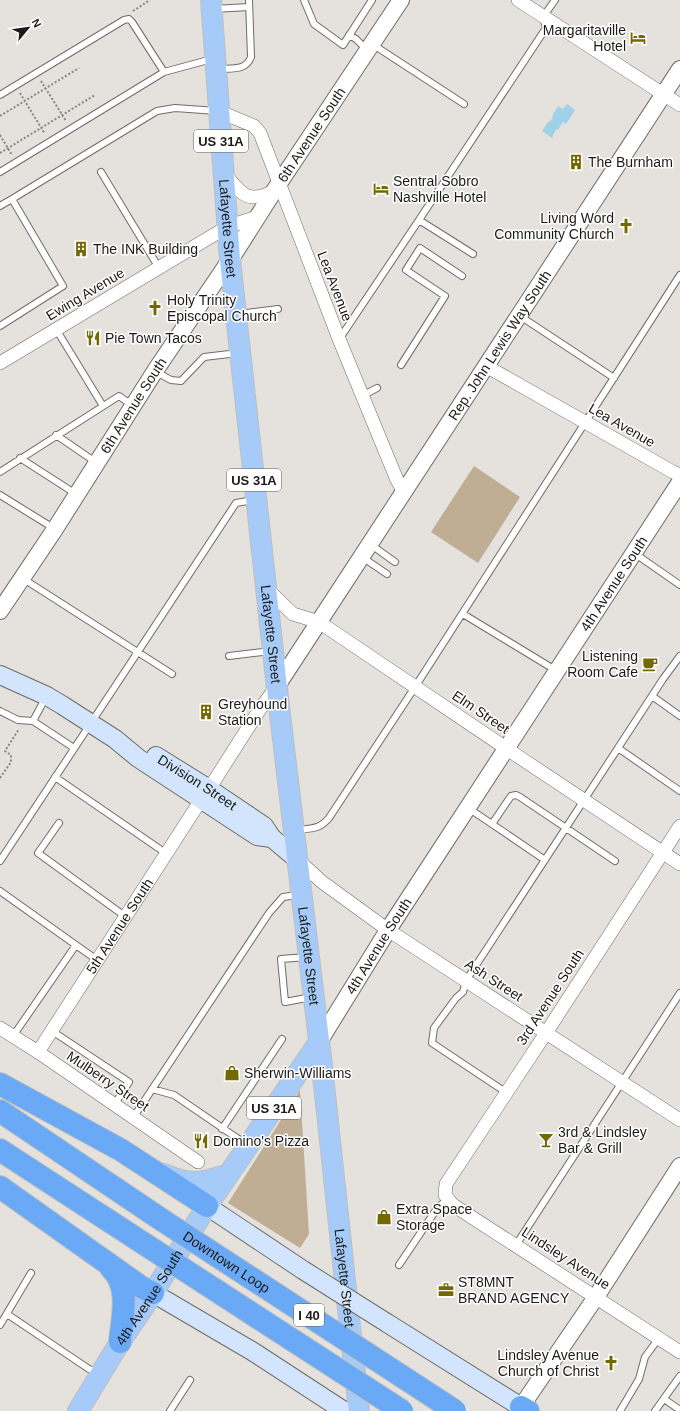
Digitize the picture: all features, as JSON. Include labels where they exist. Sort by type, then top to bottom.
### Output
[{"type":"highway","points":[[0,1084],[121,1150],[207,1206]]},
{"type":"highway","name":"Downtown Loop","points":[[0,1111],[162,1220],[455,1411]]},
{"type":"highway","name":"I 40","points":[[0,1150],[402,1411]]},
{"type":"highway","points":[[0,1187],[141,1287],[153,1293]]},
{"type":"highway","points":[[100,1257],[113,1270],[122,1285],[124,1303],[120,1342]]},
{"type":"main road","name":"Lafayette Street","points":[[211,4],[230,260],[273,651],[314,997],[359,1411]]},
{"type":"main road","name":"Division Street","points":[[0,675],[46,696],[91,723],[115,739],[138,758],[205,795],[257,836],[272,838],[297,859]]},
{"type":"main road","name":"4th Avenue South","points":[[78,1411],[120,1342],[153,1293],[207,1206],[319,1042]]},
{"type":"main road","points":[[152,1169],[177,1180],[197,1183],[229,1174]]},
{"type":"main road","points":[[207,1206],[303,1270],[522,1410]]},
{"type":"main road","points":[[153,1293],[252,1351],[344,1411]]},
{"type":"street","name":"6th Avenue South","points":[[0,611],[55,529],[155,371],[401,0]]},
{"type":"street","points":[[518,0],[680,105]]},
{"type":"street","name":"Rep. John Lewis Way South","points":[[319,622],[680,71]]},
{"type":"street","name":"Lea Avenue","points":[[218,111],[254,126],[260,133],[277,188],[397,480],[404,492]]},
{"type":"street","points":[[223,171],[240,192],[246,196],[257,198],[277,188]]},
{"type":"street","name":"Ewing Avenue","points":[[0,363],[227,227],[257,217]]},
{"type":"street","name":"Lea Avenue","points":[[486,366],[680,475]]},
{"type":"street","name":"4th Avenue South","points":[[319,1042],[388,930],[680,482]]},
{"type":"street","name":"Elm Street","points":[[266,588],[293,614],[319,622],[680,864]]},
{"type":"street","name":"5th Avenue South","points":[[38,1052],[256,715],[319,622]]},
{"type":"street","name":"3rd Avenue South","points":[[449,1199],[446,1195],[446,1184],[507,1093],[680,826]]},
{"type":"street","name":"Ash Street","points":[[297,859],[322,882],[388,930],[680,1120]]},
{"type":"street","name":"Mulberry Street","points":[[0,1028],[38,1052],[198,1162]]},
{"type":"street","points":[[522,1410],[680,1166]]},
{"type":"street","name":"Lindsley Avenue","points":[[449,1199],[453,1205],[680,1352]]},
{"type":"lane","points":[[304,0],[314,24],[342,44],[372,0]]},
{"type":"lane","points":[[339,339],[546,28],[543,17],[555,0]]},
{"type":"lane","points":[[0,172],[164,72],[215,63],[243,67],[248,64],[251,57],[249,3],[211,4]]},
{"type":"lane","points":[[0,95],[120,22],[129,20],[132,22],[164,72]]},
{"type":"lane","points":[[349,35],[464,104]]},
{"type":"lane","points":[[0,206],[157,111],[175,108],[218,111]]},
{"type":"lane","points":[[101,172],[159,268]]},
{"type":"lane","points":[[0,326],[63,286],[12,199]]},
{"type":"lane","points":[[419,220],[473,254]]},
{"type":"lane","points":[[401,365],[445,296],[406,270],[420,248],[462,276]]},
{"type":"lane","points":[[294,830],[318,828],[325,824],[463,614],[680,275]]},
{"type":"lane","points":[[236,315],[278,309]]},
{"type":"lane","points":[[520,316],[614,378]]},
{"type":"lane","points":[[56,329],[103,406]]},
{"type":"lane","points":[[155,371],[171,380],[181,381],[204,357],[240,353]]},
{"type":"lane","points":[[362,396],[377,388]]},
{"type":"lane","points":[[0,472],[119,396],[134,406]]},
{"type":"lane","points":[[56,436],[97,463]]},
{"type":"lane","points":[[20,458],[76,494]]},
{"type":"lane","points":[[0,495],[55,529]]},
{"type":"lane","points":[[0,861],[236,503],[256,500]]},
{"type":"lane","points":[[366,550],[395,562]]},
{"type":"lane","points":[[366,550],[387,574]]},
{"type":"lane","points":[[634,553],[680,585]]},
{"type":"lane","points":[[22,578],[172,674]]},
{"type":"lane","points":[[463,614],[558,671]]},
{"type":"lane","points":[[229,656],[273,651]]},
{"type":"lane","points":[[507,1093],[432,1043],[434,1028],[456,998],[463,992],[466,981],[583,800],[680,656]]},
{"type":"lane","points":[[33,721],[46,696]]},
{"type":"lane","points":[[652,696],[680,716]]},
{"type":"lane","points":[[0,711],[24,721],[33,721],[74,748]]},
{"type":"lane","points":[[618,748],[680,791]]},
{"type":"lane","points":[[55,777],[167,854]]},
{"type":"lane","points":[[492,824],[511,796],[516,795],[615,861]]},
{"type":"lane","points":[[468,808],[545,860]]},
{"type":"lane","points":[[59,823],[38,853],[126,917]]},
{"type":"lane","points":[[0,891],[97,960]]},
{"type":"lane","points":[[133,1118],[268,913],[283,897],[301,894]]},
{"type":"lane","points":[[13,1036],[76,945]]},
{"type":"lane","points":[[309,956],[281,959],[285,1002],[314,997]]},
{"type":"lane","points":[[516,1245],[680,993]]},
{"type":"lane","points":[[52,1031],[129,1082],[114,1105]]},
{"type":"lane","points":[[222,1128],[282,1040]]},
{"type":"lane","points":[[152,1089],[174,1096],[249,1145]]},
{"type":"lane","points":[[399,1265],[438,1207],[449,1199]]},
{"type":"lane","points":[[0,1325],[31,1273]]},
{"type":"lane","points":[[7,1314],[89,1368],[102,1373]]},
{"type":"lane","points":[[620,1411],[639,1379],[645,1357],[659,1338]]},
{"type":"lane","points":[[655,1411],[678,1384],[680,1376]]},
{"type":"lane","points":[[170,1411],[190,1380]]},
{"type":"lane","points":[[664,1399],[680,1410]]},
{"type":"path","points":[[129,20],[133,11],[150,0]]},
{"type":"path","points":[[0,116],[78,68]]},
{"type":"path","points":[[36,73],[71,129]]},
{"type":"path","points":[[15,86],[50,142]]},
{"type":"path","points":[[0,152],[95,95]]},
{"type":"path","points":[[0,135],[16,162]]},
{"type":"path","points":[[0,778],[11,760],[11,755],[5,751],[24,721]]},
{"type":"shaded area","points":[[474,466],[520,497],[478,563],[431,532]]},
{"type":"shaded area","points":[[300,1090],[309,1234],[300,1248],[228,1203]]},
{"type":"water","points":[[567,104],[575,110],[566,124],[563,122],[558,130],[556,129],[552,138],[542,131],[549,121],[550,122],[558,106],[563,109]]},
{"type":"place","name":"Margaritaville Hotel","points":[[638,38]]},
{"type":"place","name":"The Burnham","points":[[576,162]]},
{"type":"place","name":"Sentral Sobro Nashville Hotel","points":[[381,189]]},
{"type":"place","name":"Living Word Community Church","points":[[626,226]]},
{"type":"place","name":"The INK Building","points":[[81,249]]},
{"type":"place","name":"Holy Trinity Episcopal Church","points":[[155,308]]},
{"type":"place","name":"Pie Town Tacos","points":[[93,338]]},
{"type":"place","name":"Listening Room Cafe","points":[[650,664]]},
{"type":"place","name":"Greyhound Station","points":[[206,712]]},
{"type":"place","name":"Sherwin-Williams","points":[[232,1073]]},
{"type":"place","name":"3rd & Lindsley Bar & Grill","points":[[546,1140]]},
{"type":"place","name":"Domino's Pizza","points":[[201,1141]]},
{"type":"place","name":"Extra Space Storage","points":[[384,1217]]},
{"type":"place","name":"ST8MNT BRAND AGENCY","points":[[446,1290]]},
{"type":"place","name":"Lindsley Avenue Church of Christ","points":[[611,1363]]}]
